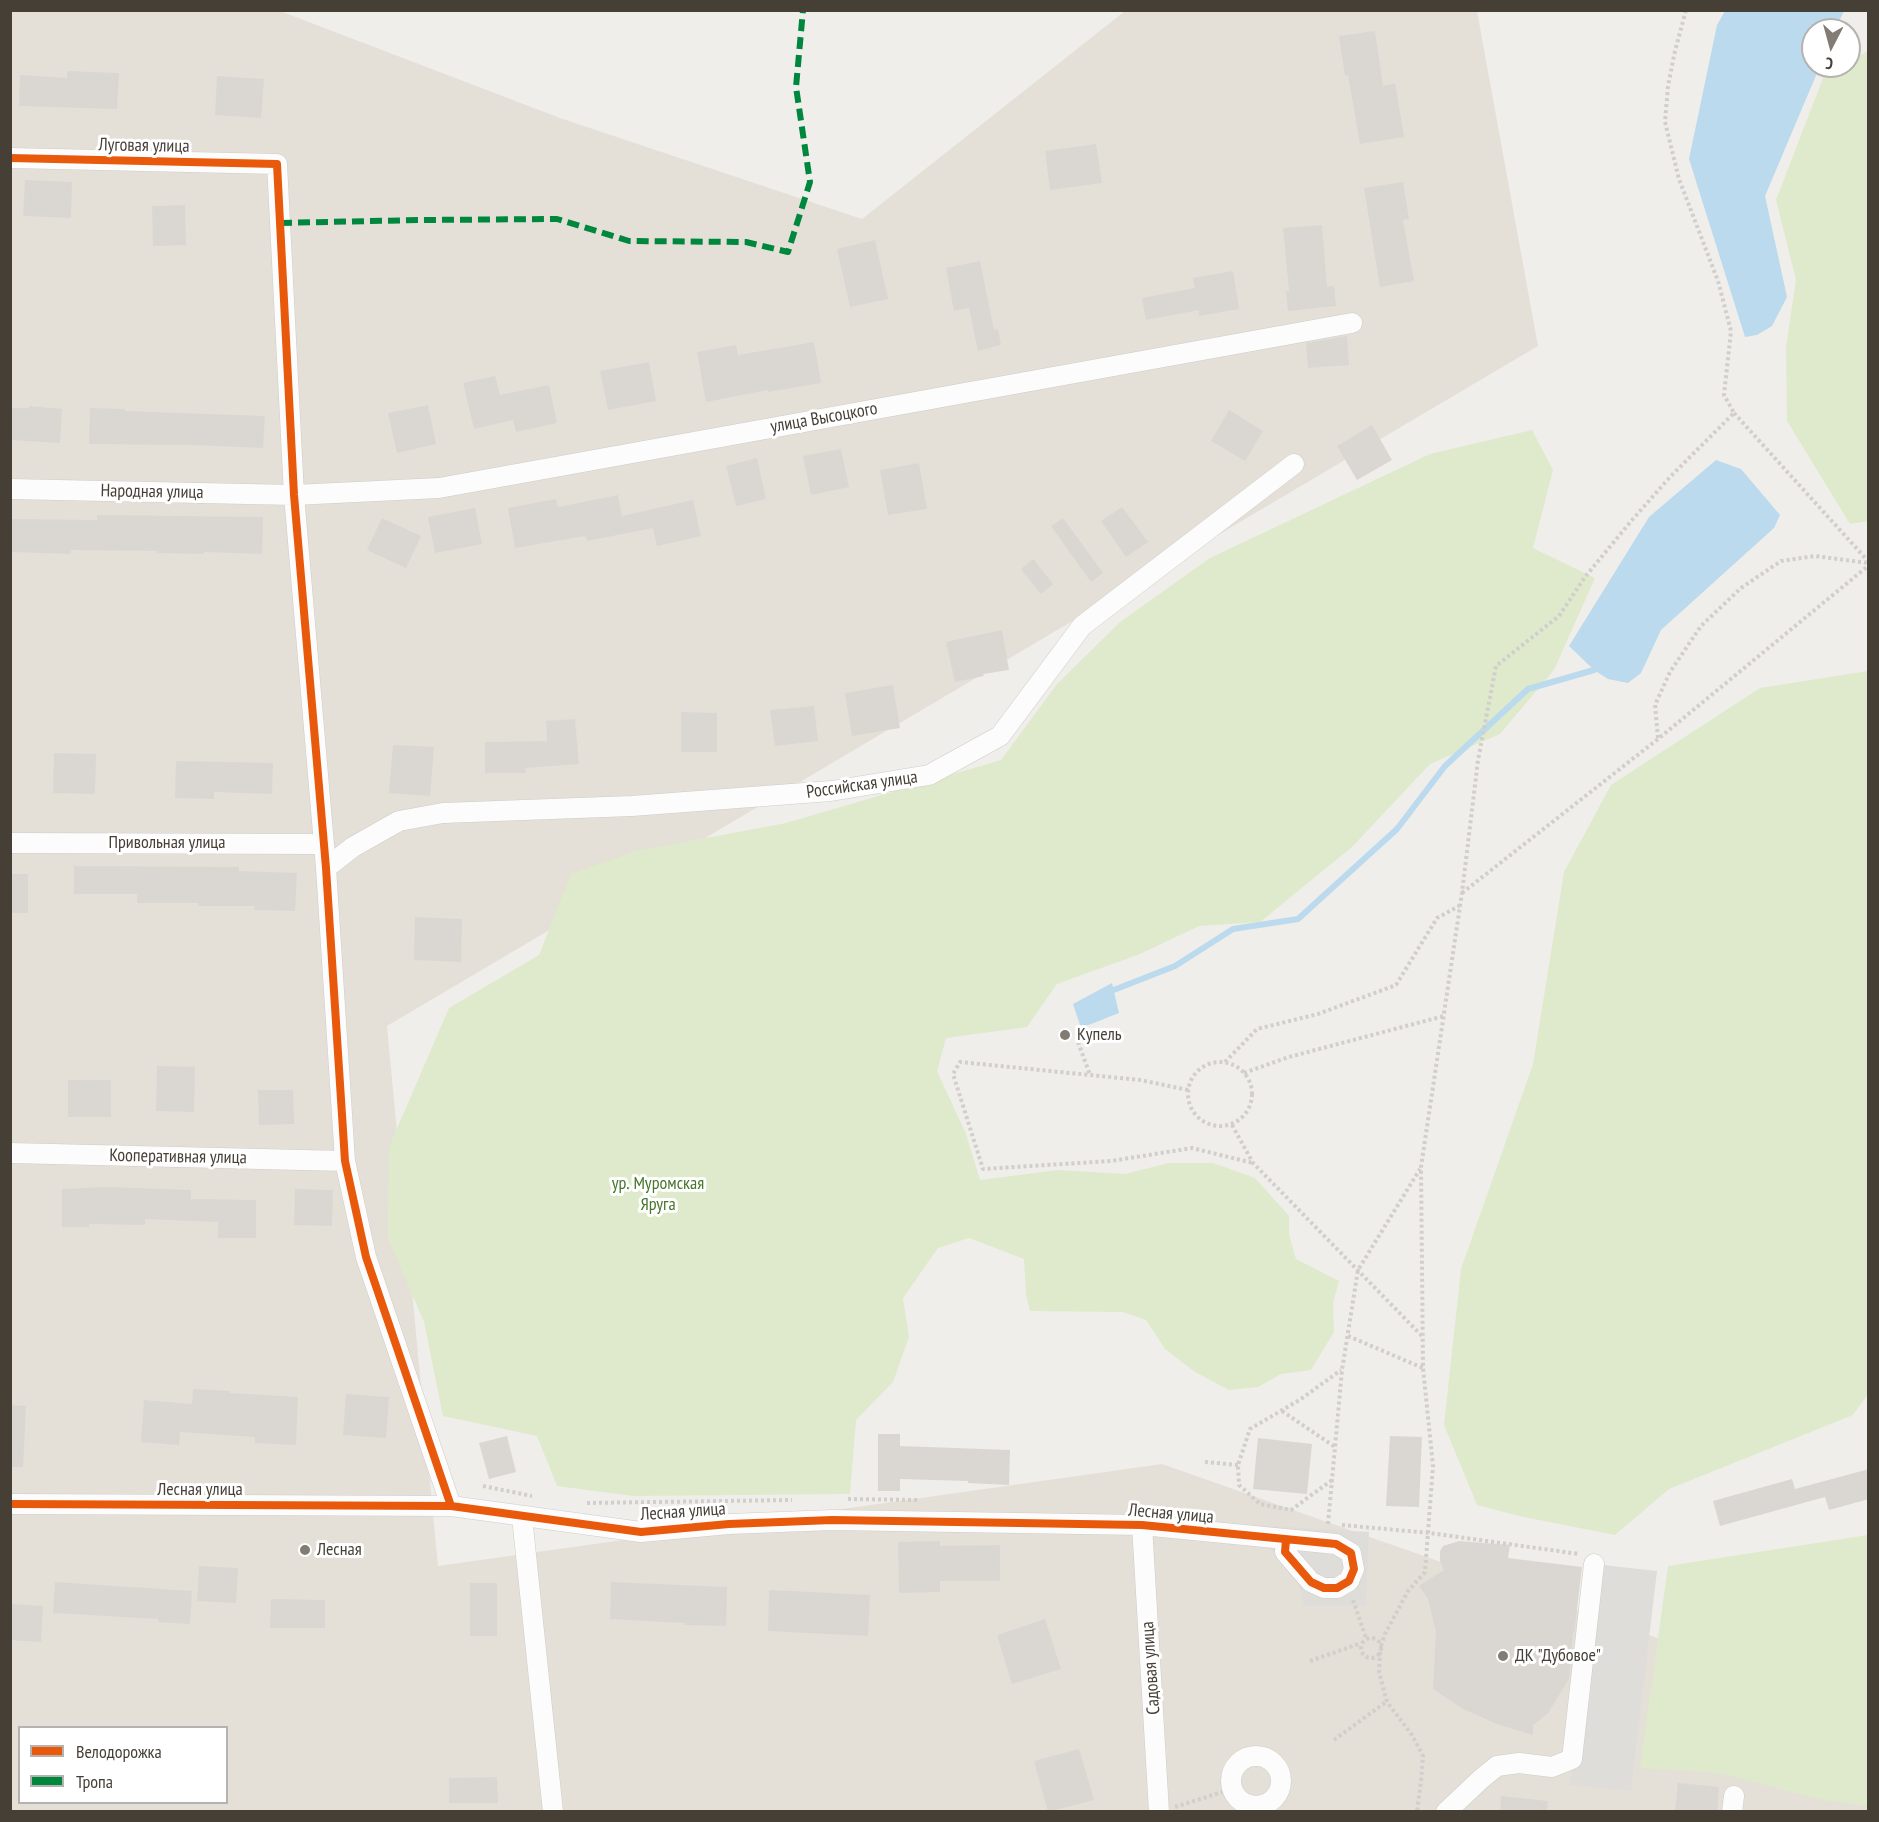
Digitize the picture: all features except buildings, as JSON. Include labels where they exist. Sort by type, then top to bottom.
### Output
[{"type":"street","name":"Луговая улица","points":[[10,158],[277,164],[294,495]]},
{"type":"street","name":"улица Высоцкого","points":[[294,495],[439,488],[1352,322]]},
{"type":"street","name":"Российская улица","points":[[326,868],[352,846],[399,821],[443,813],[632,806],[831,791],[930,775],[1000,736],[1082,626],[1294,464]]},
{"type":"street","name":"Народная улица","points":[[10,489],[294,495]]},
{"type":"street","points":[[294,495],[326,868],[345,1161],[366,1257],[451,1506]]},
{"type":"street","name":"Привольная улица","points":[[10,843],[323,844]]},
{"type":"street","name":"Кооперативная улица","points":[[10,1153],[345,1161]]},
{"type":"street","name":"Лесная улица","points":[[10,1504],[451,1506],[641,1532],[729,1524],[832,1520],[1142,1525],[1286,1540]]},
{"type":"street","points":[[522,1517],[553,1812]]},
{"type":"street","name":"Садовая улица","points":[[1142,1525],[1159,1810]]},
{"type":"street","points":[[1446,1812],[1497,1766],[1519,1763],[1552,1767],[1572,1759],[1594,1564]]},
{"type":"path","points":[[1686,10],[1668,86],[1665,122],[1679,179],[1718,282],[1731,331],[1724,395],[1734,413],[1869,563]]},
{"type":"path","points":[[1417,1812],[1423,1756],[1412,1735],[1387,1702],[1379,1672],[1380,1652],[1386,1634],[1408,1591],[1425,1572],[1430,1533],[1433,1466],[1423,1368],[1421,1167],[1462,893],[1478,760],[1496,666],[1559,616],[1585,577],[1632,520],[1670,477],[1734,413]]},
{"type":"path","points":[[1658,739],[1655,705],[1670,672],[1701,626],[1741,588],[1780,561],[1815,556],[1869,563]]},
{"type":"path","points":[[1462,893],[1658,739],[1869,563]]},
{"type":"path","points":[[1225,1062],[1257,1029],[1317,1014],[1396,985],[1437,918],[1460,906]]},
{"type":"path","points":[[1244,1073],[1289,1058],[1444,1016]]},
{"type":"path","points":[[1078,1042],[1090,1075]]},
{"type":"path","points":[[1188,1090],[1140,1080],[960,1062],[953,1074],[983,1169],[1111,1161],[1192,1148],[1253,1163]]},
{"type":"path","points":[[1225,1062],[1240,1068],[1244,1073],[1251,1082],[1253,1099],[1246,1114],[1232,1125],[1215,1127],[1200,1120],[1190,1106],[1188,1090],[1194,1074],[1208,1064],[1225,1062]]},
{"type":"path","points":[[1232,1125],[1253,1163],[1422,1337]]},
{"type":"path","points":[[1328,1524],[1342,1370],[1358,1270],[1421,1167]]},
{"type":"path","points":[[1348,1336],[1423,1368]]},
{"type":"path","points":[[1332,1480],[1291,1510],[1260,1504],[1239,1485],[1238,1464],[1250,1429],[1301,1399],[1342,1370]]},
{"type":"path","points":[[1282,1411],[1335,1448]]},
{"type":"path","points":[[1205,1462],[1238,1464]]},
{"type":"path","points":[[1340,1525],[1430,1533],[1586,1556],[1594,1564]]},
{"type":"path","points":[[1356,1610],[1366,1638]]},
{"type":"path","points":[[1310,1661],[1361,1643],[1366,1638],[1372,1637],[1378,1640],[1381,1646]]},
{"type":"path","points":[[1361,1643],[1360,1650],[1370,1658],[1376,1657],[1380,1652]]},
{"type":"path","points":[[1334,1740],[1387,1702]]},
{"type":"path","points":[[1159,1810],[1174,1808],[1232,1789]]},
{"type":"shaded area","points":[[11,11],[280,11],[560,118],[862,219],[1125,11],[1477,11],[1538,346],[387,1026],[438,1566],[1162,1464],[1868,1712],[1868,1811],[11,1812]]},
{"type":"shaded area","points":[[1255,1525],[1369,1532],[1366,1606],[1304,1606],[1296,1573],[1278,1554],[1254,1542]]},
{"type":"shaded area","points":[[1594,1564],[1657,1571],[1631,1791],[1570,1785]]},
{"type":"green space","points":[[1868,51],[1868,521],[1850,524],[1787,421],[1786,347],[1796,280],[1776,200],[1823,78],[1861,78],[1861,55]]},
{"type":"green space","name":"ур. Муромская Яруга","points":[[1532,430],[1553,470],[1533,548],[1595,578],[1554,670],[1500,734],[1430,764],[1352,847],[1260,922],[1199,926],[1140,954],[1057,984],[1027,1027],[946,1038],[937,1071],[966,1134],[980,1180],[1058,1170],[1125,1174],[1169,1163],[1213,1163],[1255,1178],[1289,1216],[1289,1234],[1296,1259],[1339,1281],[1333,1303],[1334,1332],[1311,1370],[1281,1374],[1258,1387],[1229,1390],[1195,1372],[1165,1349],[1146,1320],[1123,1312],[1030,1311],[1026,1295],[1024,1259],[969,1238],[938,1248],[903,1298],[909,1337],[893,1382],[856,1420],[850,1494],[633,1496],[557,1486],[537,1436],[443,1416],[424,1322],[388,1239],[389,1147],[449,1008],[539,955],[571,874],[636,851],[786,823],[1001,760],[1057,684],[1120,622],[1210,558],[1430,454]]},
{"type":"green space","points":[[1868,671],[1868,1394],[1853,1415],[1669,1489],[1615,1535],[1519,1516],[1477,1505],[1444,1425],[1461,1269],[1533,1064],[1564,872],[1611,785],[1760,688]]},
{"type":"green space","points":[[1868,1535],[1868,1806],[1823,1800],[1719,1773],[1640,1768],[1668,1566]]},
{"type":"water","points":[[1725,11],[1844,11],[1841,18],[1801,18],[1801,78],[1815,78],[1765,196],[1787,297],[1772,326],[1757,335],[1745,337],[1689,159],[1717,25]]},
{"type":"water","points":[[1716,460],[1741,469],[1780,515],[1774,528],[1661,630],[1641,673],[1628,683],[1608,679],[1594,670],[1569,646],[1649,517]]},
{"type":"water","points":[[1112,983],[1119,1013],[1081,1028],[1073,1004]]},
{"type":"waterway","points":[[1106,993],[1175,966],[1233,929],[1298,919],[1397,829],[1445,766],[1528,689],[1594,670]]},
{"type":"marked path","points":[[280,223],[557,219],[629,241],[746,242],[788,252],[810,182],[796,87],[803,10]]},
{"type":"cycle path","points":[[10,158],[277,164],[294,495],[326,868],[345,1161],[366,1257],[451,1506]]},
{"type":"cycle path","points":[[10,1504],[451,1506],[641,1532],[729,1524],[832,1520],[1142,1525],[1336,1544],[1351,1553],[1354,1569],[1349,1581],[1337,1588],[1324,1588],[1311,1582],[1285,1552],[1286,1540]]},
{"type":"place","name":"Купель","points":[[1065,1035]]},
{"type":"place","name":"Лесная","points":[[305,1550]]},
{"type":"place","name":"ДК \"Дубовое\"","points":[[1503,1656]]}]
